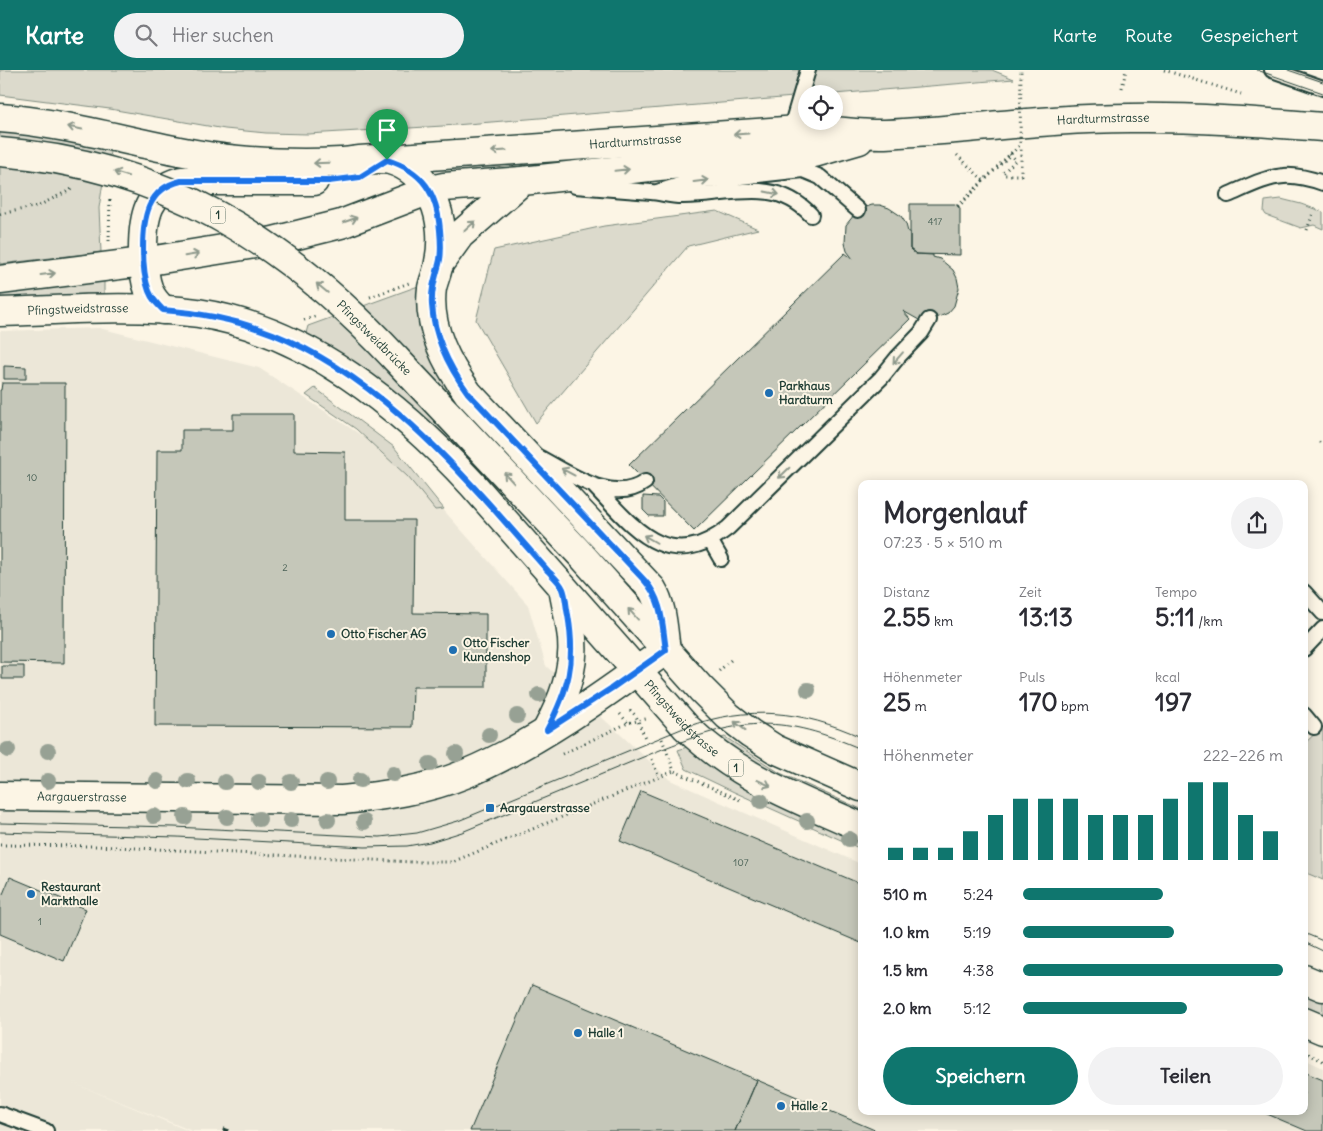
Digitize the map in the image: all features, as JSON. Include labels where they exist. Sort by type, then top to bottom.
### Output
[{"type":"main road","name":"Hardturmstrasse","points":[[0,118],[63,126],[173,150],[233,159],[292,163],[387,160],[812,129],[882,134],[1130,118],[1323,127]]},
{"type":"main road","name":"Hardturmstrasse","points":[[0,280],[143,262],[274,241],[320,230],[358,218],[430,190],[444,187],[814,152],[882,134]]},
{"type":"main road","name":"Pfingstweidbrücke","points":[[0,152],[49,158],[113,172],[173,192],[252,234],[302,271],[353,315],[396,358],[583,557],[666,650]]},
{"type":"main road","points":[[163,310],[149,293],[143,262],[143,234],[148,208],[159,191],[173,182],[195,180],[304,182],[353,178],[365,174],[387,160],[397,162],[412,171],[430,190],[436,204],[441,241],[439,264],[434,279],[432,297],[433,316],[440,343],[452,369],[468,393],[652,589],[660,608],[666,650]]},
{"type":"main road","points":[[439,264],[460,235],[522,181]]},
{"type":"main road","name":"Pfingstweidstrasse","points":[[0,312],[113,309],[163,310],[216,317],[272,334],[306,350],[350,376],[414,426],[445,455],[686,727],[728,762],[763,783],[858,826]]},
{"type":"main road","points":[[547,730],[560,706],[570,668],[572,639],[563,588]]},
{"type":"main road","name":"Aargauerstrasse","points":[[0,796],[342,800],[383,796],[422,788],[464,774],[501,757],[547,730],[666,650]]},
{"type":"main road","name":"1","points":[[666,650],[718,706],[750,733],[786,754],[858,786]]},
{"type":"main road","points":[[1308,981],[1323,987]]},
{"type":"main road","points":[[1308,1024],[1323,1030]]},
{"type":"lane","points":[[790,131],[808,70]]},
{"type":"lane","points":[[1272,70],[1305,81]]},
{"type":"lane","points":[[1279,70],[1323,88]]},
{"type":"lane","points":[[654,192],[686,183],[803,170],[820,177],[858,210]]},
{"type":"lane","points":[[1228,195],[1247,194],[1270,179],[1284,176],[1323,183]]},
{"type":"lane","points":[[522,181],[683,196],[752,190],[763,191],[791,198],[804,207],[811,215]]},
{"type":"lane","points":[[595,486],[637,530],[653,542],[682,547],[710,540],[728,528],[881,378],[921,333],[929,320]]},
{"type":"lane","points":[[518,446],[595,486],[608,490],[637,488],[645,482]]},
{"type":"lane","points":[[710,540],[721,559]]},
{"type":"lane","points":[[1308,596],[1323,613]]},
{"type":"lane","points":[[1308,645],[1323,629]]},
{"type":"lane","points":[[1308,720],[1314,727]]},
{"type":"lane","points":[[0,1114],[46,1131]]},
{"type":"path","points":[[1014,150],[958,207],[1020,145],[1021,70]]},
{"type":"path","points":[[1122,88],[1126,70]]},
{"type":"path","points":[[1164,70],[1244,95]]},
{"type":"path","points":[[957,154],[984,181]]},
{"type":"path","points":[[1010,154],[1016,160],[1003,172],[1005,175],[1021,175],[1021,154]]},
{"type":"path","points":[[109,248],[108,217],[111,189]]},
{"type":"path","points":[[0,214],[32,208],[61,195]]},
{"type":"path","points":[[1307,230],[1313,213]]},
{"type":"path","points":[[1319,442],[1323,444]]},
{"type":"path","points":[[714,676],[731,660]]},
{"type":"path","points":[[630,710],[638,720],[645,738]]},
{"type":"path","points":[[619,713],[628,723]]},
{"type":"path","points":[[564,754],[628,723],[649,718]]},
{"type":"path","points":[[0,845],[94,846],[413,862],[452,862],[674,771],[659,732]]},
{"type":"path","points":[[652,759],[659,778]]},
{"type":"path","points":[[1308,1054],[1323,1061]]},
{"type":"shaded area","points":[[0,70],[992,70],[1014,79],[843,93],[843,85],[798,85],[798,97],[443,126],[308,134],[266,133],[225,129],[110,109],[0,95]]},
{"type":"shaded area","points":[[0,129],[111,148],[99,208],[101,252],[0,264]]},
{"type":"shaded area","points":[[1281,199],[1323,212],[1323,229],[1314,225],[1301,228],[1266,215],[1264,212],[1265,201]]},
{"type":"shaded area","points":[[717,211],[758,229],[688,246],[536,423],[476,320],[494,250],[604,226]]},
{"type":"shaded area","points":[[104,279],[104,295],[1,299],[0,292]]},
{"type":"shaded area","points":[[421,285],[452,387],[461,453],[358,365],[306,333],[308,326]]},
{"type":"shaded area","points":[[99,328],[259,368],[399,460],[528,605],[546,666],[670,780],[858,863],[858,1115],[1308,1115],[1308,1061],[1323,1068],[1323,1131],[192,1131],[71,1082],[189,1131],[0,1131],[0,331]]},
{"type":"shaded area","points":[[315,388],[394,447],[444,509],[435,510],[408,477],[356,429],[306,395]]},
{"type":"shaded area","points":[[1323,726],[1323,880],[1308,874],[1308,740]]},
{"type":"shaded area","points":[[725,737],[780,773],[858,808],[858,814],[782,780],[717,739]]},
{"type":"shaded area","points":[[687,747],[747,789],[858,839],[858,848],[686,769],[678,750]]},
{"type":"shaded area","points":[[1308,993],[1323,1000],[1323,1018],[1308,1012]]},
{"type":"building","points":[[910,204],[955,204],[958,206],[960,209],[960,255],[916,254],[910,249]]},
{"type":"building","name":"Parkhaus Hardturm","points":[[872,205],[889,208],[901,216],[908,232],[910,232],[910,249],[916,254],[933,255],[933,257],[940,259],[953,270],[959,288],[954,306],[948,313],[932,320],[919,320],[903,311],[910,319],[694,531],[629,465],[845,253],[853,259],[847,251],[845,243],[846,225],[858,210]]},
{"type":"building","points":[[4,366],[26,367],[26,379],[4,379]]},
{"type":"building","points":[[2,383],[65,383],[64,663],[0,662],[0,390]]},
{"type":"building","points":[[233,414],[294,414],[294,451],[345,452],[345,520],[414,520],[413,613],[486,614],[486,687],[413,687],[412,727],[155,726],[157,450],[182,450],[182,430],[233,430]]},
{"type":"building","points":[[643,496],[658,497],[663,502],[663,516],[649,516],[643,510]]},
{"type":"building","points":[[2,666],[24,666],[24,679],[2,679]]},
{"type":"building","points":[[641,791],[858,883],[858,942],[620,841]]},
{"type":"building","points":[[10,877],[86,909],[64,961],[0,934],[0,892],[3,894]]},
{"type":"building","name":"Halle 1","points":[[532,985],[757,1080],[735,1131],[470,1131]]},
{"type":"building","points":[[1308,1074],[1323,1080],[1323,1131],[1307,1131],[1269,1115],[1308,1115]]},
{"type":"building","name":"Halle 2","points":[[757,1080],[877,1131],[735,1131]]},
{"type":"tram line","points":[[1257,70],[1323,93]]},
{"type":"tram line","points":[[1288,70],[1323,82]]},
{"type":"tram line","points":[[0,823],[174,827],[380,837],[417,833],[458,821],[686,727],[731,715],[753,713],[796,716],[839,728],[858,736]]},
{"type":"tram line","points":[[0,832],[177,837],[365,847],[407,846],[430,842],[462,832],[665,748],[718,730],[763,724],[786,726],[809,730],[858,748]]},
{"type":"tram line","points":[[1308,935],[1323,941]]},
{"type":"tram line","points":[[1308,944],[1323,951]]},
{"type":"railway","points":[[223,1129],[228,1131]]},
{"type":"place","name":"Parkhaus Hardturm","points":[[769,393]]},
{"type":"place","name":"Otto Fischer AG","points":[[331,634]]},
{"type":"place","name":"Otto Fischer Kundenshop","points":[[453,650]]},
{"type":"place","name":"Aargauerstrasse","points":[[490,808]]},
{"type":"place","name":"Restaurant Markthalle","points":[[31,894]]},
{"type":"place","name":"Halle 1","points":[[578,1033]]},
{"type":"place","name":"Halle 2","points":[[781,1106]]},
{"type":"route","points":[[387,160],[405,166],[418,176],[430,190],[436,204],[441,241],[439,264],[432,288],[433,316],[440,343],[452,369],[468,393],[652,589],[660,608],[666,650],[547,730],[560,706],[570,668],[572,639],[563,588],[473,485],[414,426],[350,376],[329,363],[288,340],[250,326],[198,313],[163,310],[149,293],[143,262],[143,234],[146,216],[153,198],[159,191],[173,182],[195,180],[329,181],[360,177],[387,160]]}]
